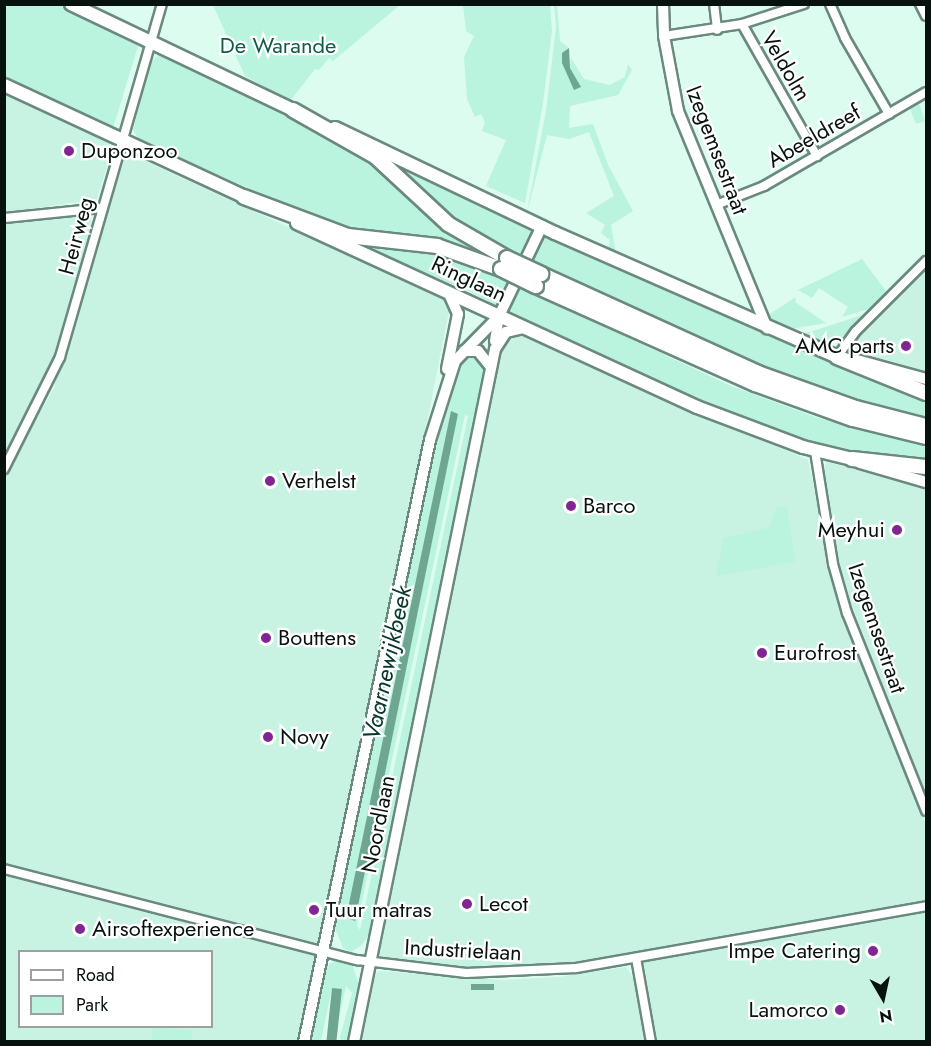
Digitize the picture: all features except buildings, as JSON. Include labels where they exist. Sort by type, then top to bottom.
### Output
[{"type":"highway","points":[[293,110],[376,157],[448,224],[504,264]]},
{"type":"highway","points":[[244,196],[348,236],[437,246],[504,264],[755,384],[853,419],[927,437]]},
{"type":"highway","points":[[538,280],[758,373],[847,405],[927,426]]},
{"type":"highway","points":[[837,357],[927,393]]},
{"type":"highway","points":[[852,459],[927,467]]},
{"type":"main road","points":[[71,4],[542,226],[750,321],[837,357]]},
{"type":"main road","name":"Ringlaan","points":[[4,85],[697,407],[815,451],[852,459]]},
{"type":"street","name":"Heirweg","points":[[4,469],[58,363],[121,139],[162,4]]},
{"type":"street","name":"Izegemsestraat","points":[[663,4],[664,36],[678,111],[767,328]]},
{"type":"street","points":[[714,4],[717,30]]},
{"type":"street","points":[[664,36],[717,30],[804,4]]},
{"type":"street","points":[[830,4],[844,38],[889,114]]},
{"type":"street","points":[[920,4],[927,16]]},
{"type":"street","name":"Veldolm","points":[[742,24],[817,156]]},
{"type":"street","name":"Abeeldreef","points":[[716,205],[764,186],[927,92]]},
{"type":"street","points":[[4,218],[102,208]]},
{"type":"street","name":"Noordlaan","points":[[354,1041],[495,349],[499,316],[542,226]]},
{"type":"street","points":[[927,261],[862,325],[837,357],[927,379]]},
{"type":"street","name":"Noordlaan","points":[[304,1041],[429,447],[446,383],[458,314],[447,292]]},
{"type":"street","points":[[750,321],[758,303]]},
{"type":"street","name":"Noordlaan","points":[[446,383],[464,351],[499,316]]},
{"type":"street","points":[[495,349],[506,332],[524,328]]},
{"type":"street","points":[[464,351],[478,351],[491,367]]},
{"type":"street","name":"Izegemsestraat","points":[[815,451],[833,564],[847,613],[927,812]]},
{"type":"street","name":"Ringlaan","points":[[852,459],[927,482]]},
{"type":"street","name":"Industrielaan","points":[[4,869],[371,962],[501,973],[636,958],[927,906]]},
{"type":"street","points":[[636,958],[651,1041]]},
{"type":"shaded area","points":[[569,48],[570,68],[581,87],[574,90],[562,63],[562,53]]},
{"type":"shaded area","points":[[4,91],[109,143],[112,151],[97,199],[5,213]]},
{"type":"shaded area","points":[[130,154],[423,289],[446,301],[449,311],[371,706],[320,941],[317,943],[5,865],[4,477],[54,388],[123,155]]},
{"type":"shaded area","points":[[86,213],[92,222],[56,357],[33,411],[5,461],[5,222]]},
{"type":"shaded area","points":[[926,269],[926,373],[856,351],[855,344],[866,327]]},
{"type":"shaded area","points":[[515,336],[526,337],[808,460],[843,619],[926,825],[926,903],[562,965],[473,969],[418,965],[386,960],[379,955],[492,384],[504,346]]},
{"type":"shaded area","points":[[451,411],[458,414],[355,921],[346,918]]},
{"type":"shaded area","points":[[827,462],[926,488],[926,800],[842,583],[819,477]]},
{"type":"shaded area","points":[[4,872],[311,953],[318,961],[302,1041],[5,1041]]},
{"type":"shaded area","points":[[926,911],[926,1041],[657,1041],[644,962]]},
{"type":"shaded area","points":[[626,967],[634,979],[646,1041],[356,1042],[373,975],[380,971],[501,980],[559,977]]},
{"type":"shaded area","points":[[471,984],[494,984],[494,990],[471,990]]},
{"type":"shaded area","points":[[332,988],[342,989],[336,1042],[326,1042]]},
{"type":"green space","points":[[4,5],[59,5],[138,46],[113,128],[5,76]]},
{"type":"green space","name":"De Warande","points":[[213,5],[400,5],[333,61],[329,58],[319,70],[315,69],[290,101],[245,76]]},
{"type":"green space","points":[[463,5],[550,5],[552,31],[543,103],[525,203],[486,186],[506,140],[482,131],[485,122],[481,114],[475,117],[467,99],[464,57],[474,36],[466,31]]},
{"type":"green space","points":[[554,5],[557,5],[560,41],[569,48],[562,58],[581,87],[570,68],[571,58],[584,79],[610,85],[625,77],[628,64],[632,70],[618,95],[570,106],[569,128],[593,124],[608,165],[633,211],[611,225],[616,254],[608,251],[610,240],[601,233],[605,225],[586,213],[614,196],[589,132],[569,139],[547,135],[527,212],[546,111],[556,28]]},
{"type":"green space","points":[[158,55],[362,152],[436,221],[496,258],[495,261],[335,227],[139,139],[133,130],[150,63]]},
{"type":"green space","points":[[918,101],[925,121],[916,124],[909,106]]},
{"type":"green space","points":[[385,157],[666,290],[926,397],[926,421],[870,408],[763,371],[462,230]]},
{"type":"green space","points":[[339,236],[445,252],[731,386],[818,418],[926,445],[926,462],[863,456],[814,446],[737,417],[570,344],[471,292]]},
{"type":"green space","points":[[862,259],[886,291],[872,308],[842,317],[848,307],[819,288],[812,298],[798,290]]},
{"type":"green space","points":[[796,297],[795,302],[826,323],[791,329],[770,318],[770,314]]},
{"type":"green space","points":[[866,314],[838,342],[827,343],[803,334]]},
{"type":"green space","points":[[475,355],[485,365],[484,380],[369,934],[362,945],[351,952],[343,948],[335,928],[392,647],[449,390],[461,360]],"holes":[[[458,413],[355,920],[354,921],[346,919]],[[465,415],[468,416],[360,930],[357,925]]]},
{"type":"green space","points":[[777,507],[787,507],[795,562],[716,576],[723,538],[768,528]]},
{"type":"green space","points":[[335,960],[352,964],[359,984],[348,1041],[341,1041],[340,1037],[352,993],[346,986],[334,1041],[331,1041],[342,990],[332,988],[321,1041],[311,1042],[327,967]]},
{"type":"green space","points":[[153,1028],[193,1031],[191,1041],[151,1041]]},
{"type":"place","name":"Duponzoo","points":[[69,151]]},
{"type":"place","name":"AMC parts","points":[[906,346]]},
{"type":"place","name":"Verhelst","points":[[270,481]]},
{"type":"place","name":"Barco","points":[[571,506]]},
{"type":"place","name":"Meyhui","points":[[897,530]]},
{"type":"place","name":"Bouttens","points":[[266,638]]},
{"type":"place","name":"Eurofrost","points":[[762,653]]},
{"type":"place","name":"Novy","points":[[268,737]]},
{"type":"place","name":"Lecot","points":[[467,904]]},
{"type":"place","name":"Tuur matras","points":[[314,910]]},
{"type":"place","name":"Airsoftexperience","points":[[80,929]]},
{"type":"place","name":"Impe Catering","points":[[873,951]]},
{"type":"place","name":"Lamorco","points":[[840,1010]]},
{"type":"water label","name":"Vaarnewijkbeek","points":[[387,663]]}]
